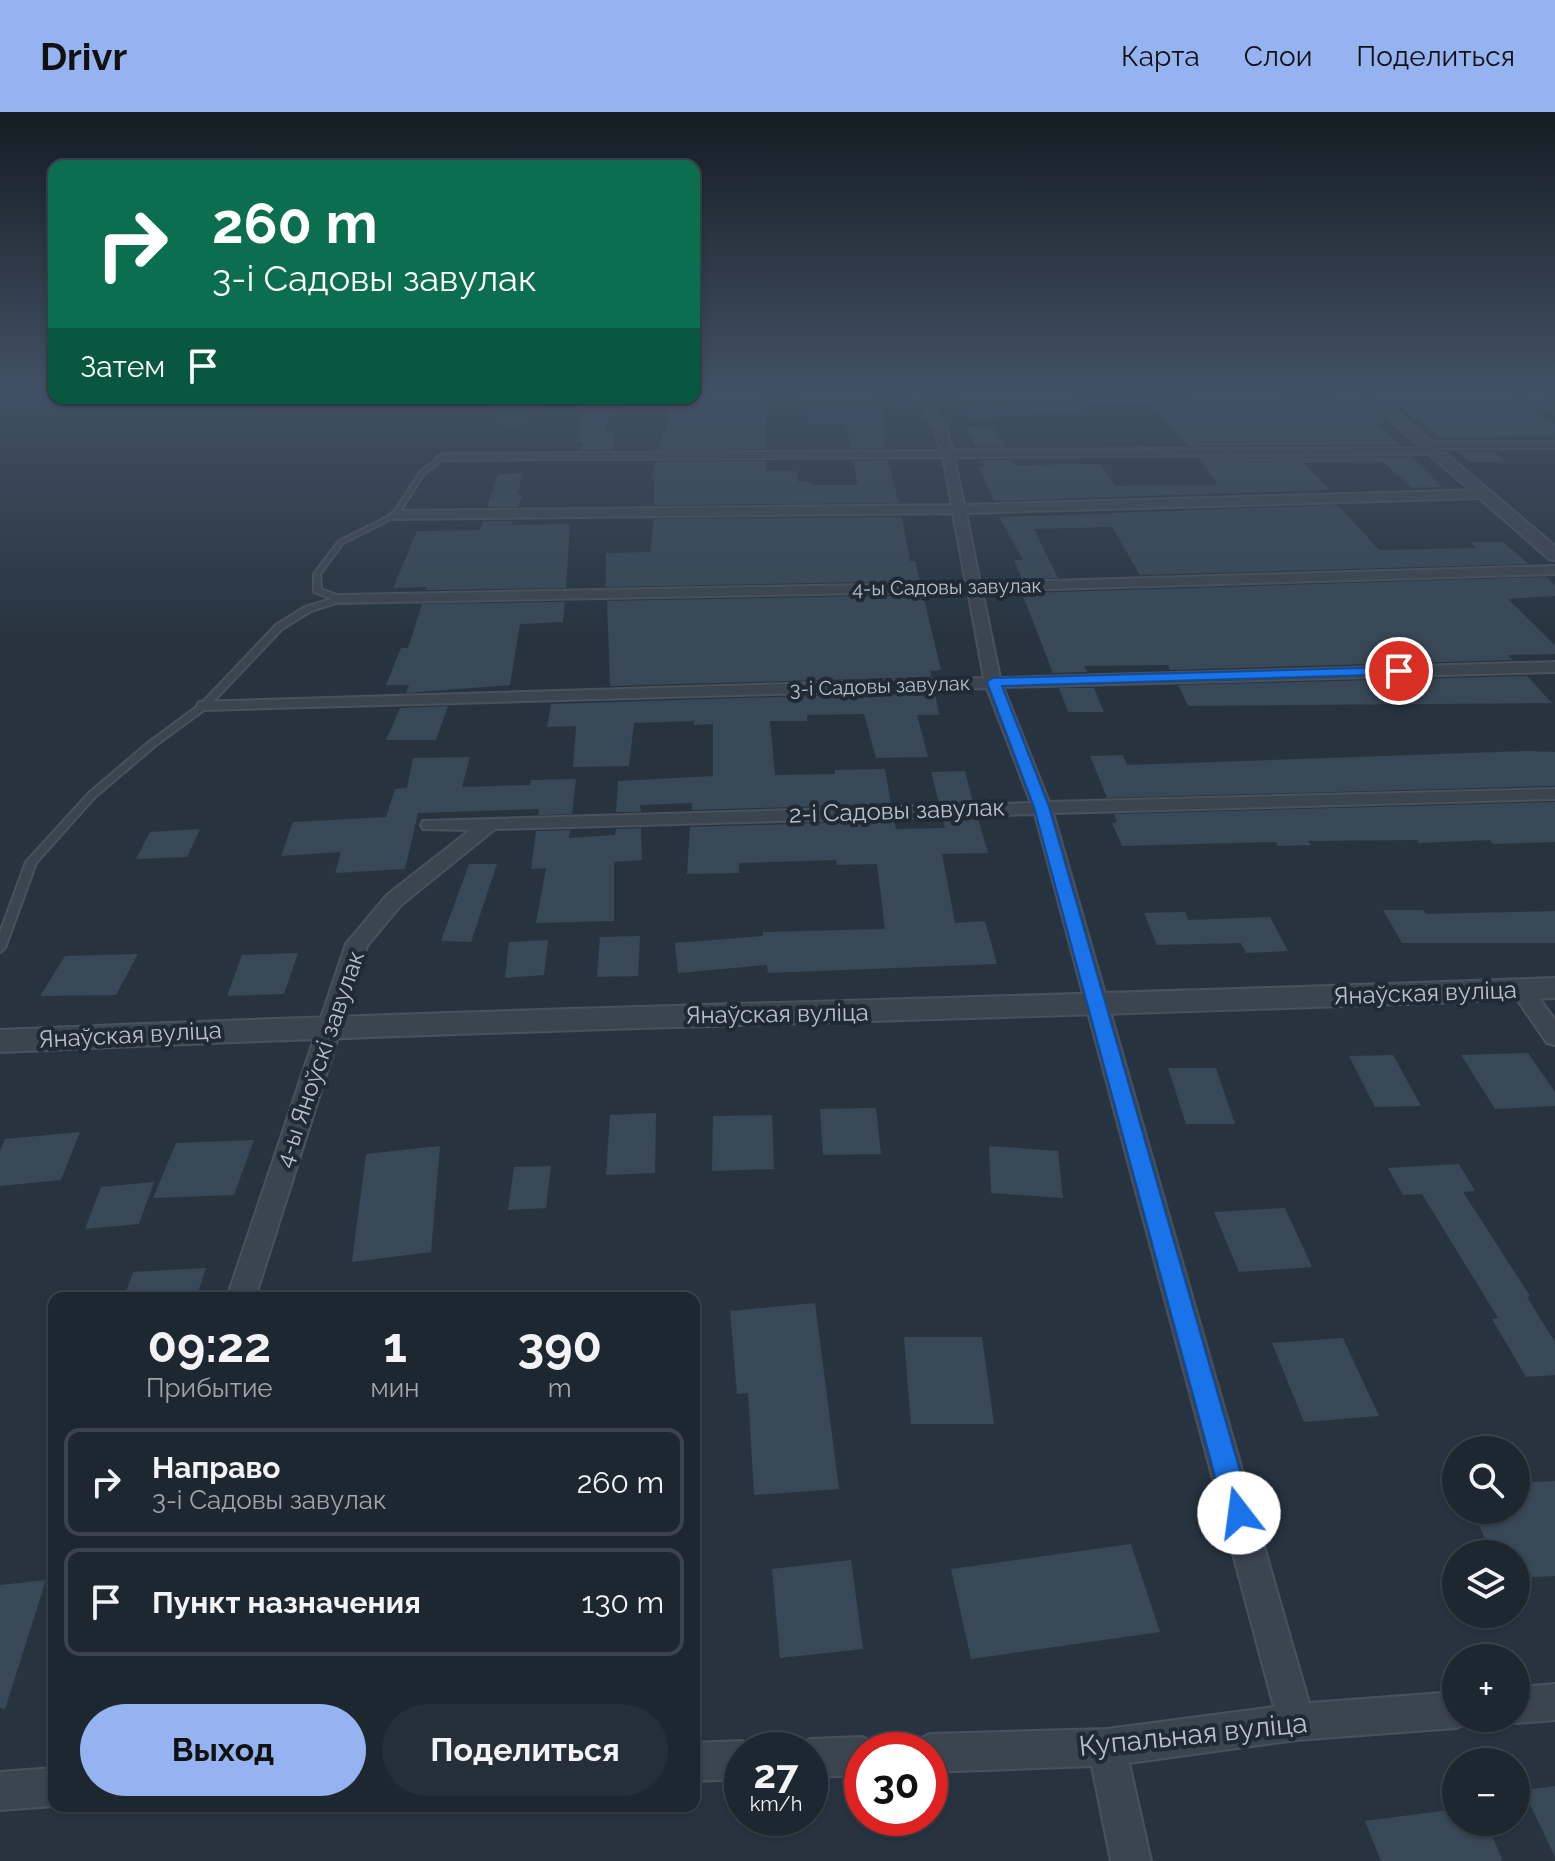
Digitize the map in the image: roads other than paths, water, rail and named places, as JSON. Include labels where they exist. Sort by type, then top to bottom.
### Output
[{"type":"street","points":[[951,472],[993,682],[1042,807],[1296,1722]]},
{"type":"street","points":[[1458,472],[1555,555]]},
{"type":"street","points":[[395,515],[959,509],[1484,494]]},
{"type":"street","name":"4-ы Садовы завулак","points":[[339,599],[975,587],[1555,570]]},
{"type":"street","name":"3-і Садовы завулак","points":[[205,705],[1555,667]]},
{"type":"street","name":"2-і Садовы завулак","points":[[430,825],[1555,794]]},
{"type":"street","name":"4-ы Яноўскі завулак","points":[[243,1292],[357,944],[394,900],[489,824]]},
{"type":"street","name":"Янаўская вуліца","points":[[0,1041],[329,1026],[1099,1006],[1555,988]]},
{"type":"street","points":[[1521,989],[1555,1037]]},
{"type":"street","points":[[1530,1704],[1555,1702]]},
{"type":"street","name":"Купальная вуліца","points":[[948,1752],[1107,1747],[1296,1722],[1442,1711]]},
{"type":"street","points":[[1107,1747],[1131,1861]]},
{"type":"street","points":[[700,1762],[724,1761]]},
{"type":"street","points":[[0,1791],[48,1787]]},
{"type":"lane","points":[[339,599],[317,590],[317,574],[341,542],[395,515],[424,472]]},
{"type":"lane","points":[[0,948],[31,862],[92,795],[152,744],[205,705],[279,627],[308,609],[339,599]]}]
